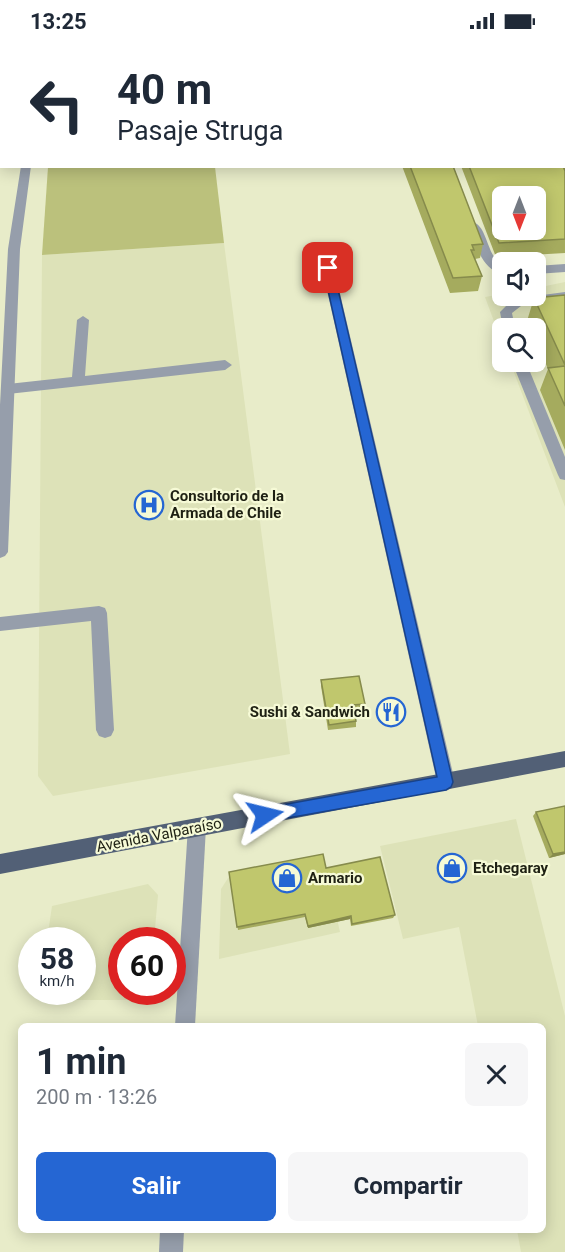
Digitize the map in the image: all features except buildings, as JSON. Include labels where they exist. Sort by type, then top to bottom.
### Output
[{"type":"main road","name":"Avenida Valparaíso","points":[[0,864],[565,759]]},
{"type":"street","points":[[0,552],[14,249],[26,168]]},
{"type":"street","points":[[472,219],[492,264]]},
{"type":"street","points":[[0,251],[14,249]]},
{"type":"street","points":[[328,268],[446,782]]},
{"type":"street","points":[[546,269],[565,268]]},
{"type":"street","points":[[507,318],[506,312],[517,302],[565,296]]},
{"type":"street","points":[[78,381],[82,320]]},
{"type":"street","points":[[8,389],[225,365]]},
{"type":"street","points":[[523,372],[565,476]]},
{"type":"street","points":[[0,624],[99,613],[105,730]]},
{"type":"street","points":[[185,1023],[197,827]]},
{"type":"street","points":[[171,1252],[172,1233]]},
{"type":"shaded area","name":"Consultorio de la Armada de Chile","points":[[224,243],[290,754],[53,796],[38,776],[42,255]]},
{"type":"shaded area","points":[[565,282],[565,507],[514,372],[546,372],[546,318],[493,318],[485,297],[492,296],[492,306],[546,306],[546,286]]},
{"type":"shaded area","points":[[516,819],[565,1016],[565,1252],[521,1252],[518,1233],[546,1233],[546,1023],[477,1023],[459,927],[403,939],[380,846]]},
{"type":"shaded area","points":[[323,857],[340,932],[219,959],[221,889],[230,875]]},
{"type":"shaded area","points":[[148,884],[158,895],[155,927],[108,927],[108,1000],[96,1000],[96,927],[49,927],[52,906]]},
{"type":"green space","points":[[48,168],[215,168],[224,243],[42,255]]},
{"type":"place","name":"Consultorio de la Armada de Chile","points":[[149,505]]},
{"type":"place","name":"Sushi & Sandwich","points":[[391,712]]},
{"type":"place","name":"Etchegaray","points":[[452,868]]},
{"type":"place","name":"Armario","points":[[287,878]]},
{"type":"route","points":[[265,815],[446,782],[328,268]]}]
